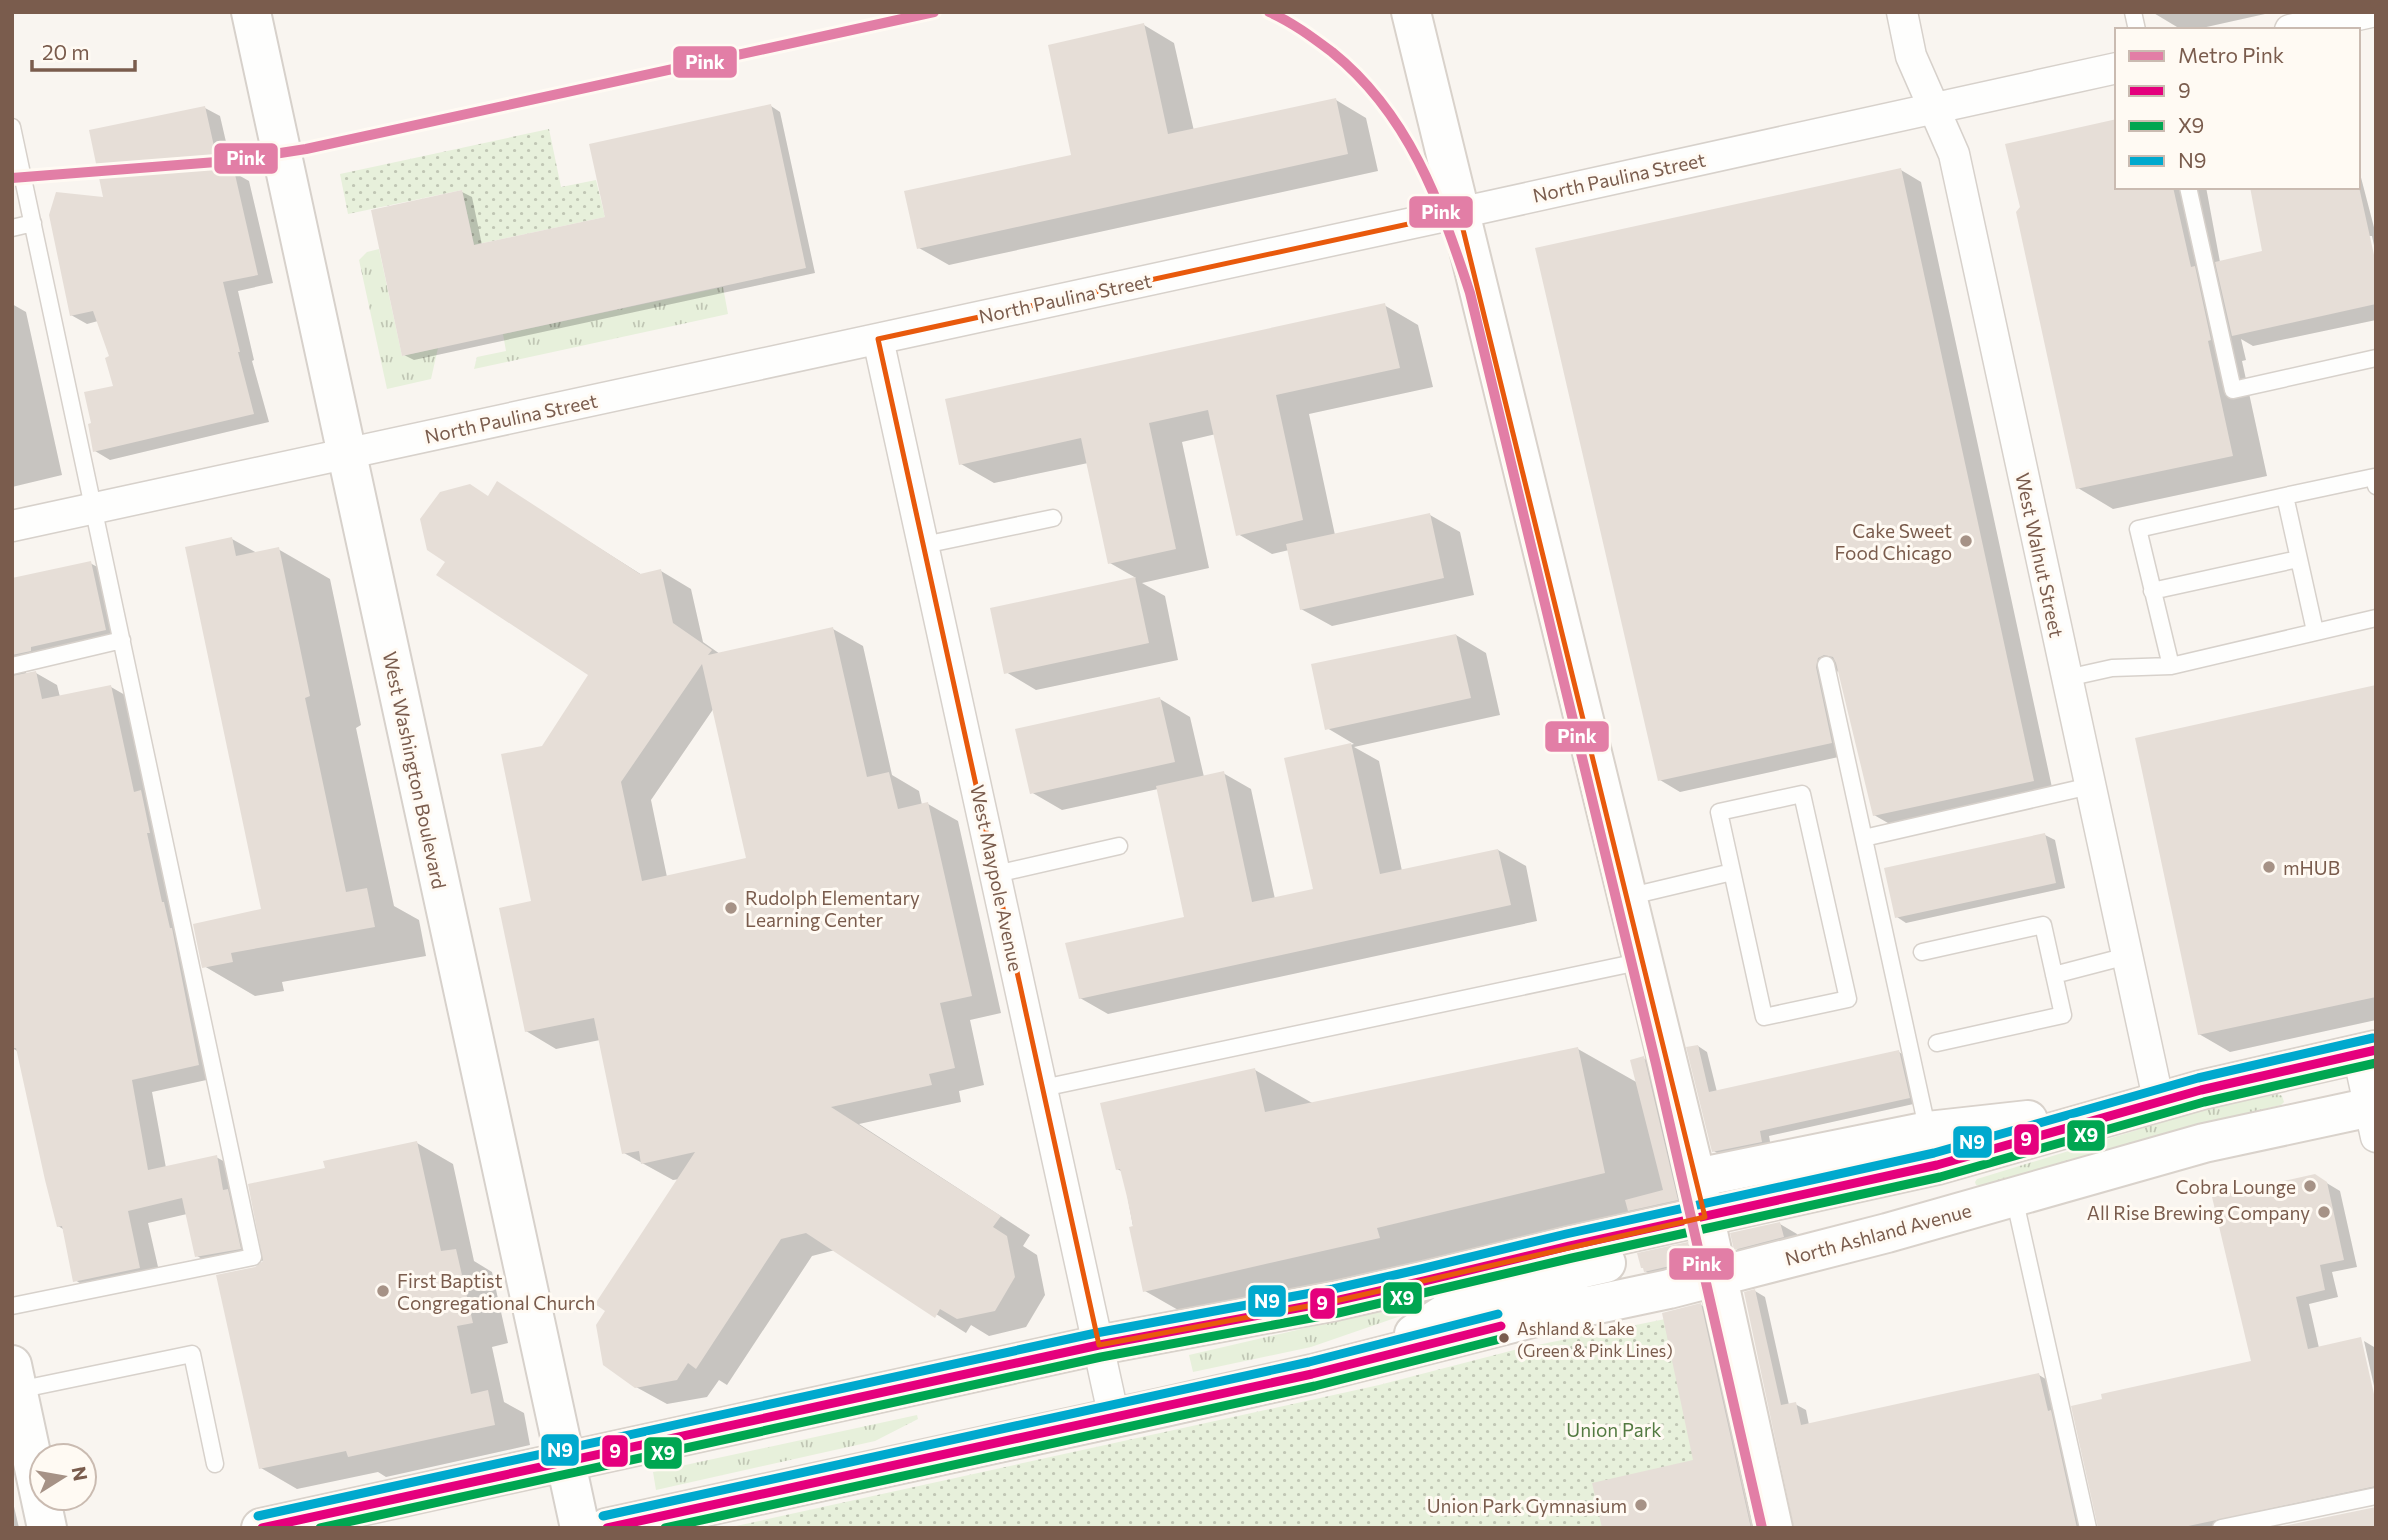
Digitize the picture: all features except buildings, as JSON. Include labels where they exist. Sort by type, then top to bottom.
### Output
[{"type":"main road","name":"West Washington Boulevard","points":[[251,12],[580,1528]]},
{"type":"main road","points":[[1411,12],[1696,1178],[1773,1528]]},
{"type":"main road","name":"North Ashland Avenue","points":[[1696,1178],[1933,1148],[2152,1105],[2201,1090],[2367,1052]]},
{"type":"main road","name":"North Ashland Avenue","points":[[261,1528],[1098,1345],[1335,1301],[1711,1245],[1887,1233],[2204,1143],[2374,1117]]},
{"type":"main road","name":"North Ashland Avenue","points":[[606,1528],[1312,1374],[1379,1355],[1711,1245],[1933,1148]]},
{"type":"main road","points":[[15,1378],[47,1528]]},
{"type":"street","name":"West Walnut Street","points":[[1902,12],[1911,56],[1954,154],[2127,956],[2152,1105]]},
{"type":"street","points":[[2299,28],[2374,12]]},
{"type":"street","name":"North Paulina Street","points":[[12,526],[2115,68]]},
{"type":"street","name":"West Maypole Avenue","points":[[878,338],[1114,1418]]},
{"type":"street","points":[[2367,1052],[2374,1117]]},
{"type":"lane","points":[[12,128],[253,1257],[12,1306]]},
{"type":"lane","points":[[2188,189],[2233,390],[2376,358]]},
{"type":"lane","points":[[12,228],[33,223]]},
{"type":"lane","points":[[2171,666],[2138,529],[2374,477],[2376,486]]},
{"type":"lane","points":[[2285,496],[2315,631]]},
{"type":"lane","points":[[924,545],[1053,518]]},
{"type":"lane","points":[[2152,591],[2298,559]]},
{"type":"lane","points":[[2067,678],[2112,668],[2171,666],[2376,618]]},
{"type":"lane","points":[[12,666],[122,640]]},
{"type":"lane","points":[[1826,665],[1933,1148]]},
{"type":"lane","points":[[1864,838],[2090,786]]},
{"type":"lane","points":[[1802,794],[1848,999],[1764,1017],[1732,872],[1719,812],[1802,794]]},
{"type":"lane","points":[[996,874],[1119,846]]},
{"type":"lane","points":[[1627,897],[1732,872]]},
{"type":"lane","points":[[1922,952],[2043,925],[2063,1015],[1937,1043]]},
{"type":"lane","points":[[2054,975],[2127,956]]},
{"type":"lane","points":[[1043,1088],[1643,961]]},
{"type":"lane","points":[[2014,1197],[2088,1528]]},
{"type":"lane","points":[[15,1378],[192,1354],[215,1464]]},
{"type":"lane","points":[[2221,1528],[2376,1496]]},
{"type":"highlighted area","points":[[1459,213],[1705,1217],[1335,1301],[1099,1345],[878,339]]},
{"type":"green space","points":[[549,129],[561,187],[596,180],[605,217],[474,245],[462,190],[348,214],[340,174]]},
{"type":"green space","points":[[379,249],[402,356],[438,348],[431,379],[387,389],[359,260],[367,252]]},
{"type":"green space","points":[[723,287],[728,314],[474,369],[477,357],[506,351],[503,334]]},
{"type":"green space","points":[[2278,1094],[2284,1102],[2281,1105],[2180,1129],[1980,1186],[1975,1182],[1977,1179],[2209,1108]]},
{"type":"green space","points":[[1449,1295],[1450,1299],[1311,1347],[1193,1372],[1189,1355]]},
{"type":"green space","name":"Union Park","points":[[1675,1317],[1735,1528],[727,1528],[1379,1385],[1518,1349]]},
{"type":"green space","points":[[917,1415],[918,1419],[875,1441],[656,1490],[653,1472]]},
{"type":"metro line","name":"Pink","points":[[12,178],[229,161],[306,149],[934,12]]},
{"type":"metro line","name":"Pink","points":[[1269,12],[1294,25],[1332,52],[1359,76],[1382,103],[1419,162],[1447,226],[1470,293],[1656,1064],[1762,1528]]},
{"type":"transit line","name":"N9","points":[[258,1516],[1096,1333],[1333,1289],[1566,1234],[1934,1153],[2198,1078],[2373,1038]]},
{"type":"transit line","name":"9","points":[[262,1528],[1099,1345],[1335,1301],[1424,1281],[1569,1246],[1937,1165],[2201,1090],[2376,1050]]},
{"type":"transit line","name":"X9","points":[[320,1528],[1101,1357],[1338,1313],[1940,1177],[2204,1102],[2376,1063]]},
{"type":"transit line","name":"N9","points":[[603,1516],[1309,1362],[1498,1314]]},
{"type":"transit line","name":"9","points":[[607,1528],[1312,1374],[1501,1326]]},
{"type":"transit line","name":"X9","points":[[665,1528],[1315,1386],[1504,1338]]},
{"type":"place","name":"Cake Sweet Food Chicago","points":[[1966,541]]},
{"type":"place","name":"mHUB","points":[[2269,867]]},
{"type":"place","name":"Rudolph Elementary Learning Center","points":[[731,908]]},
{"type":"place","name":"Cobra Lounge","points":[[2310,1186]]},
{"type":"place","name":"All Rise Brewing Company","points":[[2324,1212]]},
{"type":"place","name":"First Baptist Congregational Church","points":[[383,1291]]},
{"type":"place","name":"Ashland & Lake (Green & Pink Lines)","points":[[1504,1338]]},
{"type":"place","name":"Union Park Gymnasium","points":[[1641,1505]]}]
